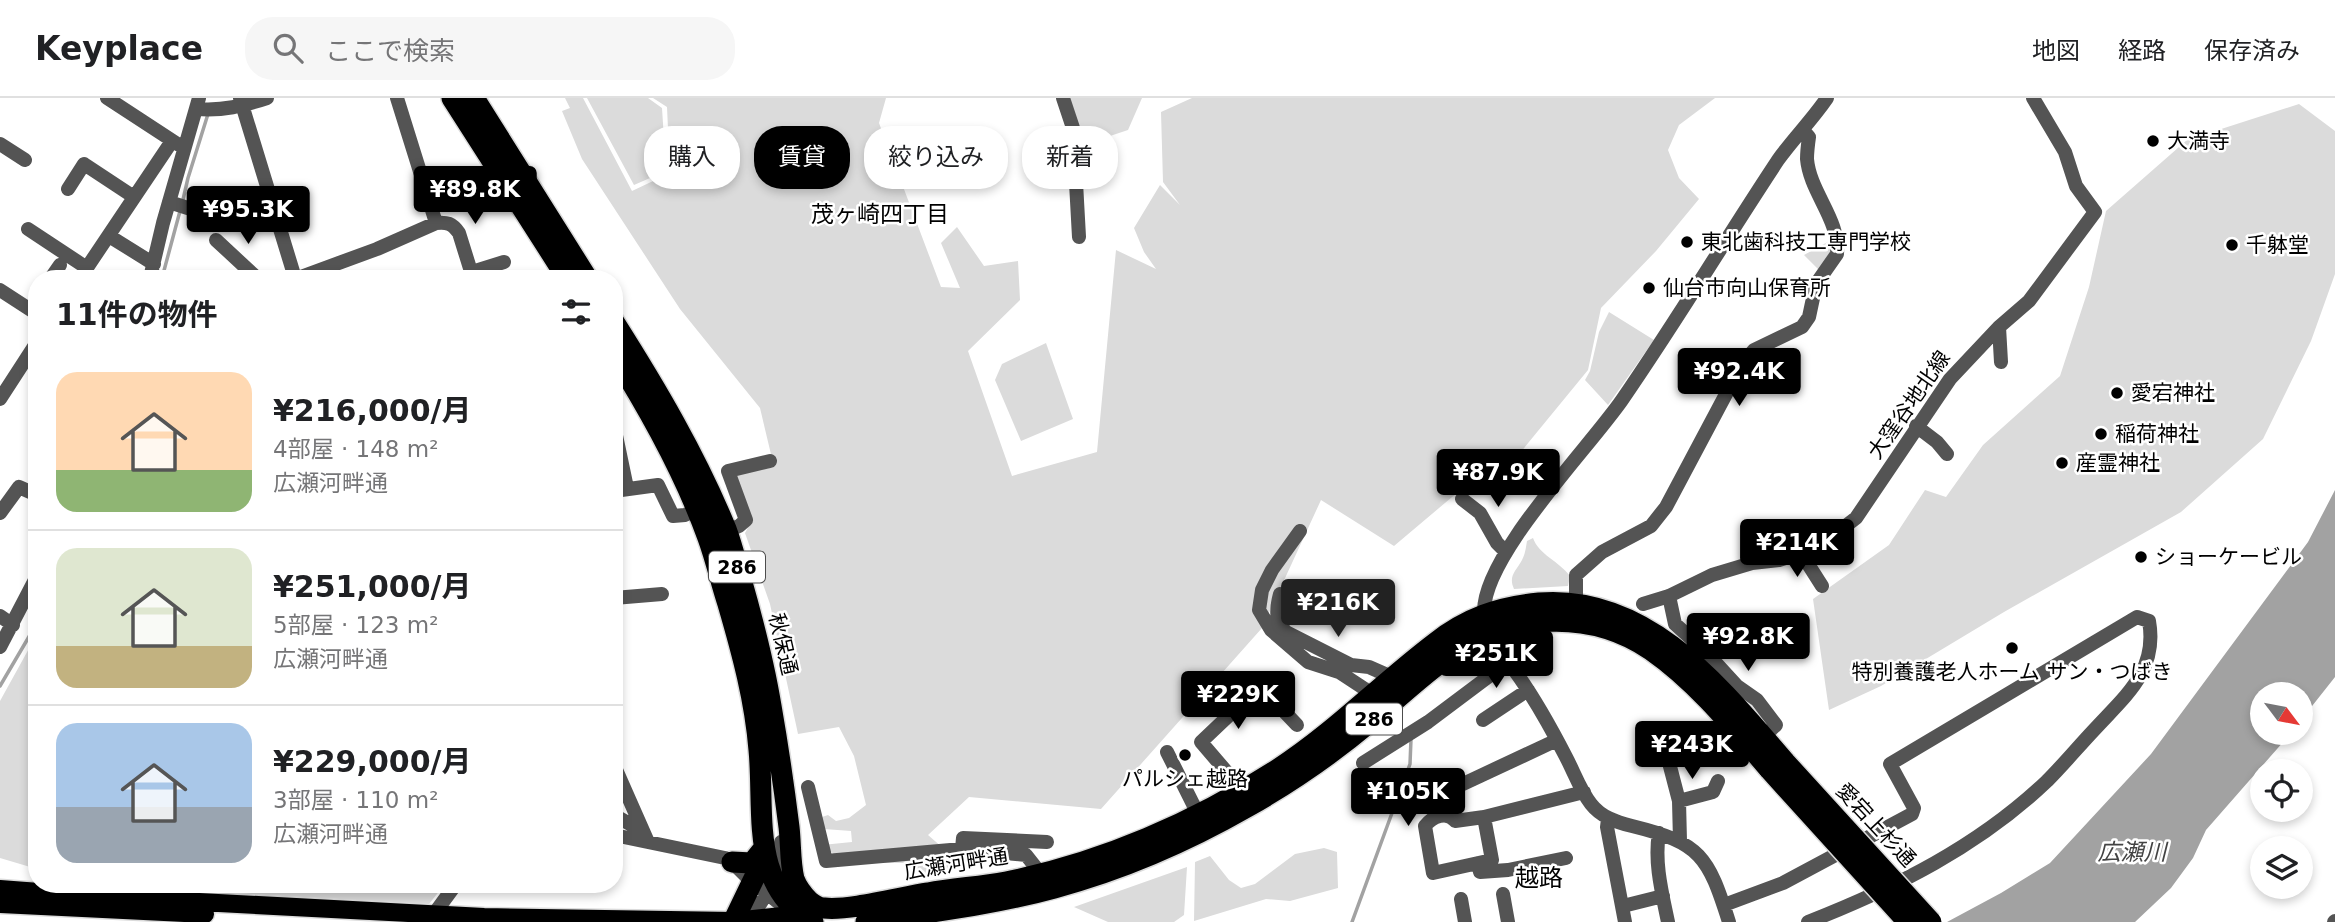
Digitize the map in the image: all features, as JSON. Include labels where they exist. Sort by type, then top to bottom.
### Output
[{"type":"highway","points":[[452,98],[562,270]]},
{"type":"highway","points":[[474,98],[582,270]]},
{"type":"highway","name":"秋保通","points":[[623,337],[674,420],[756,632],[765,670],[782,779],[794,880],[808,900],[817,906],[813,915],[791,906],[764,887],[775,844],[762,783],[754,712],[717,535],[696,510],[658,430],[623,370]]},
{"type":"highway","name":"広瀬河畔通","points":[[813,915],[1003,883],[1097,857],[1144,839],[1243,791],[1318,740],[1436,641],[1486,623],[1517,606],[1550,602],[1576,604],[1607,611],[1636,623],[1675,648],[1714,684],[1763,737],[1777,766]]},
{"type":"highway","name":"広瀬河畔通","points":[[866,922],[960,908],[1054,888],[1126,865],[1196,834],[1283,786],[1367,724],[1486,623],[1584,623],[1613,631],[1637,642],[1664,660],[1698,690],[1777,766]]},
{"type":"highway","name":"愛宕上杉通","points":[[1777,766],[1908,922]]},
{"type":"highway","name":"愛宕上杉通","points":[[1777,766],[1931,922]]},
{"type":"highway","points":[[732,862],[751,863],[775,844]]},
{"type":"highway","points":[[741,921],[764,887]]},
{"type":"main road","name":"広瀬河畔通","points":[[0,889],[28,891]]},
{"type":"main road","name":"広瀬河畔通","points":[[52,893],[484,917],[741,921],[813,915]]},
{"type":"main road","points":[[0,904],[366,922]]},
{"type":"street","points":[[107,98],[178,144]]},
{"type":"street","points":[[87,270],[134,197],[205,107],[267,98]]},
{"type":"street","points":[[397,98],[436,223]]},
{"type":"street","points":[[1063,98],[1073,128],[1079,237]]},
{"type":"street","points":[[1729,922],[1709,869],[1693,850],[1659,832],[1608,819],[1591,804],[1528,690],[1495,648],[1486,623],[1485,600],[1491,578],[1506,552],[1623,397],[1780,158],[1828,98]]},
{"type":"street","name":"大窪谷地北線","points":[[1643,604],[1669,596],[1712,575],[1752,562],[1779,560],[1801,553],[1834,535],[1856,518],[1955,372],[2029,301],[2095,212],[2076,186],[2065,152],[2033,98]]},
{"type":"street","points":[[241,102],[294,270]]},
{"type":"street","points":[[1576,604],[1576,575],[1602,552],[1651,526],[1666,507],[1742,364],[1754,350],[1802,327],[1809,317],[1816,284],[1837,254],[1835,227],[1812,179],[1807,161],[1809,137],[1803,130]]},
{"type":"street","points":[[0,144],[25,160]]},
{"type":"street","points":[[152,270],[182,206],[178,144]]},
{"type":"street","points":[[68,189],[84,164],[134,197]]},
{"type":"street","points":[[426,191],[466,179]]},
{"type":"street","points":[[319,270],[377,249],[436,223],[447,222],[458,233],[470,270]]},
{"type":"street","points":[[28,229],[78,270]]},
{"type":"street","points":[[109,236],[151,270]]},
{"type":"street","points":[[216,240],[248,270]]},
{"type":"street","points":[[484,270],[504,262]]},
{"type":"street","points":[[57,270],[60,265]]},
{"type":"street","points":[[0,290],[28,304]]},
{"type":"street","points":[[1999,327],[2001,362]]},
{"type":"street","points":[[0,398],[28,356]]},
{"type":"street","points":[[1916,426],[1937,442],[1947,454]]},
{"type":"street","points":[[717,535],[746,520],[728,471],[770,461]]},
{"type":"street","points":[[623,490],[658,485],[673,516],[696,510]]},
{"type":"street","points":[[0,513],[19,487],[28,491]]},
{"type":"street","points":[[1462,499],[1480,513],[1497,543],[1506,552]]},
{"type":"street","points":[[1300,531],[1272,570],[1262,590],[1259,610],[1270,630],[1308,662],[1339,672],[1374,695]]},
{"type":"street","points":[[1801,553],[1822,586]]},
{"type":"street","points":[[0,646],[6,621],[28,589]]},
{"type":"street","points":[[623,597],[662,594]]},
{"type":"street","points":[[1280,594],[1276,614],[1279,626],[1286,632],[1351,665],[1369,667],[1394,678]]},
{"type":"street","points":[[1669,596],[1675,624],[1704,650],[1737,686],[1756,700],[1774,721],[1776,725],[1763,737]]},
{"type":"street","points":[[1724,905],[1783,883],[1912,814],[1914,808],[1890,764],[2137,617],[2148,621],[2152,640],[2145,670],[2118,704],[2047,781],[1980,835],[1931,866],[1865,900],[1808,922]]},
{"type":"street","points":[[1363,763],[1429,722],[1508,662]]},
{"type":"street","points":[[1243,791],[1201,742],[1260,686],[1297,725]]},
{"type":"street","points":[[1483,720],[1528,690]]},
{"type":"street","points":[[1660,727],[1679,800],[1680,841]]},
{"type":"street","points":[[1463,784],[1557,740]]},
{"type":"street","points":[[1167,752],[1198,814]]},
{"type":"street","points":[[775,844],[777,792],[782,779]]},
{"type":"street","points":[[1679,800],[1713,792],[1718,781]]},
{"type":"street","points":[[623,786],[645,836]]},
{"type":"street","points":[[808,787],[826,861],[962,849],[1026,855],[1041,874]]},
{"type":"street","points":[[1484,817],[1492,860],[1433,873],[1425,827],[1431,819],[1447,814],[1455,821],[1484,817],[1584,792]]},
{"type":"street","points":[[1608,819],[1607,827],[1625,922]]},
{"type":"street","points":[[623,821],[645,836]]},
{"type":"street","points":[[1659,832],[1658,855],[1668,922]]},
{"type":"street","points":[[623,835],[645,836],[725,858],[764,887]]},
{"type":"street","points":[[962,849],[963,838],[1047,842]]},
{"type":"street","points":[[1478,863],[1480,872],[1508,870],[1566,858]]},
{"type":"street","points":[[434,914],[449,893]]},
{"type":"street","points":[[1503,894],[1508,922]]},
{"type":"street","points":[[1623,906],[1663,897]]},
{"type":"street","points":[[1461,898],[1465,922]]},
{"type":"shaded area","points":[[565,98],[583,98],[632,191],[644,185],[644,189],[740,189],[740,126],[668,126],[667,107],[653,98],[886,98],[880,126],[864,126],[864,189],[904,189],[941,287],[960,288],[941,243],[957,227],[984,266],[1018,261],[1020,300],[968,351],[1012,476],[1097,452],[1116,250],[1156,269],[1144,252],[1134,228],[1160,185],[1180,205],[1163,182],[1161,112],[1192,98],[1715,98],[1679,125],[1668,150],[1679,178],[1699,199],[1656,251],[1601,308],[1588,370],[1520,453],[1490,465],[1394,546],[1321,500],[1262,628],[1101,809],[969,797],[928,835],[943,848],[963,851],[966,865],[923,876],[904,863],[846,863],[822,845],[852,842],[851,831],[824,829],[822,817],[828,815],[836,821],[849,818],[866,805],[854,756],[839,727],[798,734],[770,604],[745,533],[751,522],[736,475],[774,467],[760,408],[680,309],[582,159],[562,111],[570,108]]},
{"type":"shaded area","points":[[587,98],[648,98],[662,108],[663,126],[644,126],[644,181],[634,185]]},
{"type":"shaded area","points":[[1069,98],[1142,98],[1128,130],[1118,133],[1118,126],[1079,126]]},
{"type":"shaded area","points":[[2299,104],[2335,131],[2335,274],[2311,341],[2263,439],[2181,512],[2004,612],[1881,686],[1829,710],[1813,599],[1889,545],[1925,490],[1946,497],[1983,445],[2060,376],[2089,287],[2106,211],[2187,140]]},
{"type":"shaded area","points":[[1833,239],[1834,246],[1819,270],[1804,255]]},
{"type":"shaded area","points":[[1609,312],[1654,340],[1608,405],[1585,380],[1590,371],[1599,332]]},
{"type":"shaded area","points":[[1046,343],[1073,419],[1021,441],[995,380],[1002,364]]},
{"type":"shaded area","points":[[1533,538],[1540,549],[1570,576],[1568,586],[1514,589],[1513,574],[1523,558],[1527,541]]},
{"type":"shaded area","points":[[28,650],[28,866],[0,858],[0,701]]},
{"type":"shaded area","points":[[1324,848],[1337,852],[1338,888],[1290,901],[1266,899],[1194,921],[1195,862],[1210,856],[1229,880],[1241,888],[1255,884],[1295,854]]},
{"type":"shaded area","points":[[1187,867],[1184,915],[1174,922],[1108,922],[1074,907]]},
{"type":"shaded area","points":[[233,893],[438,893],[429,904]]},
{"type":"water","name":"広瀬川","points":[[2335,490],[2335,677],[2314,704],[2314,682],[2250,682],[2250,746],[2280,746],[2268,759],[2250,759],[2250,780],[2206,830],[2193,858],[2171,888],[2135,922],[1947,922],[2050,863],[2151,754],[2308,542]]},
{"type":"waterway","points":[[182,204],[208,114]]},
{"type":"waterway","points":[[164,270],[180,211]]},
{"type":"waterway","points":[[0,686],[28,638]]},
{"type":"waterway","points":[[1352,922],[1410,764],[1411,739]]},
{"type":"place","name":"大満寺","points":[[2153,141]]},
{"type":"place","name":"東北歯科技工専門学校","points":[[1687,242]]},
{"type":"place","name":"千躰堂","points":[[2232,245]]},
{"type":"place","name":"仙台市向山保育所","points":[[1649,288]]},
{"type":"place","name":"愛宕神社","points":[[2117,393]]},
{"type":"place","name":"稲荷神社","points":[[2101,434]]},
{"type":"place","name":"産霊神社","points":[[2062,463]]},
{"type":"place","name":"ショーケービル","points":[[2141,557]]},
{"type":"place","name":"特別養護老人ホーム サン・つばき","points":[[2012,648]]},
{"type":"place","name":"パルシェ越路","points":[[1185,755]]},
{"type":"district","name":"茂ヶ崎四丁目","points":[[880,214]]},
{"type":"district","name":"越路","points":[[1539,878]]}]
